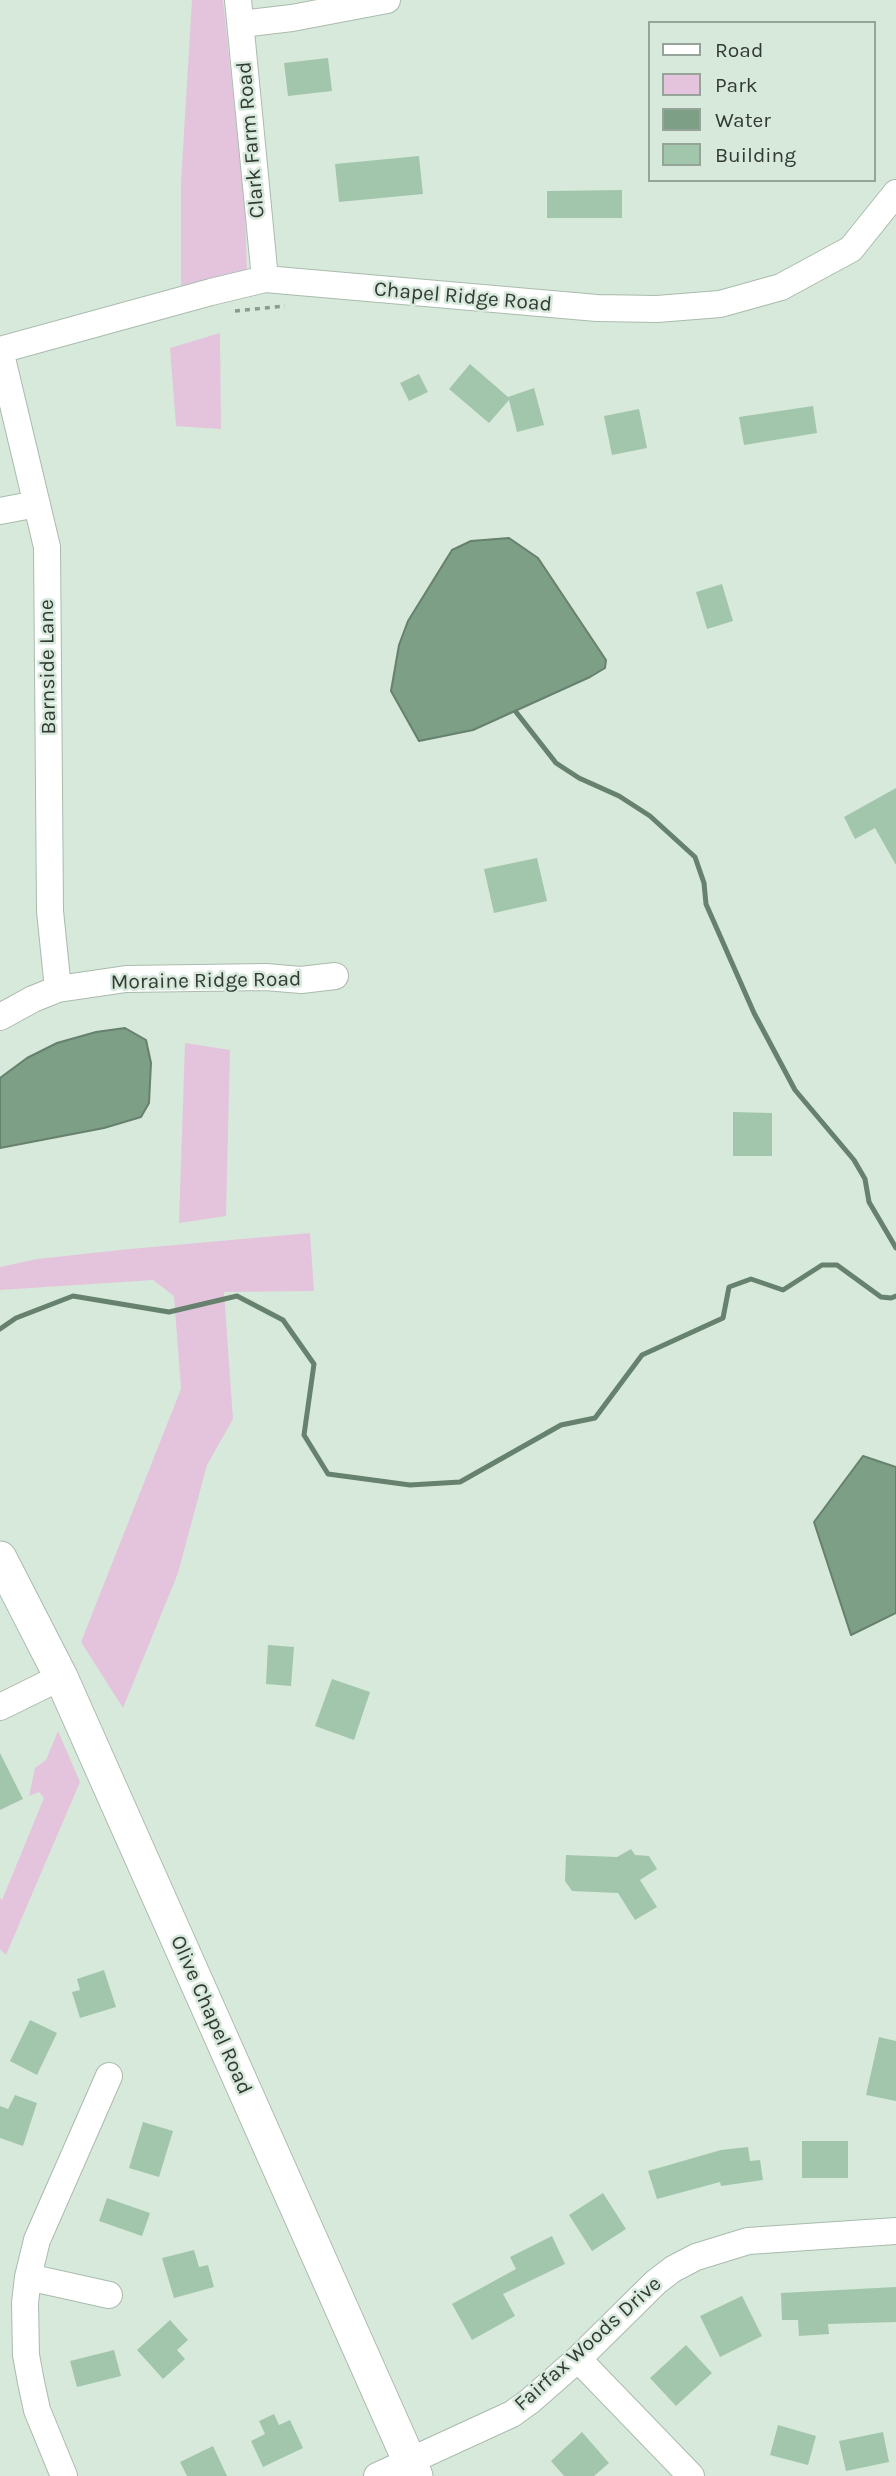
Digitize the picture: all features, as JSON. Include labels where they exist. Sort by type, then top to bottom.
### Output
[{"type":"main road","name":"Olive Chapel Road","points":[[0,1558],[61,1677],[413,2469]]},
{"type":"street","points":[[239,12],[292,18],[387,0]]},
{"type":"street","name":"Clark Farm Road","points":[[239,12],[265,279]]},
{"type":"street","name":"Chapel Ridge Road","points":[[0,350],[265,279],[597,308],[657,309],[720,304],[781,287],[851,249],[896,193]]},
{"type":"street","name":"Barnside Lane","points":[[0,350],[47,547],[50,911],[58,989]]},
{"type":"street","points":[[0,511],[37,504]]},
{"type":"street","name":"Moraine Ridge Road","points":[[0,1017],[58,989],[126,979],[301,979],[335,976]]},
{"type":"street","points":[[0,1707],[61,1677]]},
{"type":"street","points":[[64,2476],[37,2410],[26,2355],[25,2303],[37,2240],[109,2076]]},
{"type":"street","name":"Fairfax Woods Drive","points":[[377,2476],[413,2469],[512,2414],[539,2394],[656,2282],[696,2257],[748,2241],[896,2231]]},
{"type":"street","points":[[28,2277],[109,2295]]},
{"type":"street","points":[[578,2358],[691,2476]]},
{"type":"green space","points":[[192,0],[223,0],[245,208],[247,274],[181,287],[181,182]]},
{"type":"green space","points":[[220,333],[221,429],[176,426],[170,348]]},
{"type":"green space","points":[[185,1043],[230,1050],[226,1216],[179,1223]]},
{"type":"green space","points":[[310,1233],[314,1291],[224,1292],[233,1419],[207,1465],[178,1573],[123,1708],[81,1642],[181,1389],[174,1296],[153,1280],[0,1290],[0,1267],[37,1259]]},
{"type":"green space","points":[[58,1731],[80,1782],[6,1955],[0,1949],[0,1898],[2,1900],[44,1798],[39,1792],[29,1796],[35,1768],[46,1760]]},
{"type":"water","points":[[509,538],[538,558],[606,660],[605,668],[473,730],[419,741],[391,691],[399,645],[408,621],[452,550],[471,541]]},
{"type":"water","points":[[125,1028],[146,1040],[151,1063],[149,1103],[141,1117],[104,1128],[0,1148],[0,1078],[27,1058],[57,1043],[96,1032]]},
{"type":"water","points":[[863,1456],[896,1467],[896,1613],[851,1635],[814,1522]]},
{"type":"building","points":[[328,58],[332,91],[288,96],[284,63]]},
{"type":"building","points":[[419,156],[423,194],[339,202],[335,164]]},
{"type":"building","points":[[622,190],[622,218],[547,218],[547,191]]},
{"type":"building","points":[[470,364],[508,397],[534,388],[544,425],[517,432],[509,400],[489,423],[449,389]]},
{"type":"building","points":[[419,374],[428,392],[409,401],[400,383]]},
{"type":"building","points":[[813,406],[817,433],[744,445],[739,417]]},
{"type":"building","points":[[639,409],[647,448],[612,455],[604,416]]},
{"type":"building","points":[[722,584],[733,621],[707,629],[696,592]]},
{"type":"building","points":[[896,788],[896,865],[875,828],[855,839],[844,817]]},
{"type":"building","points":[[537,858],[547,901],[494,913],[484,869]]},
{"type":"building","points":[[733,1112],[772,1113],[772,1156],[733,1156]]},
{"type":"building","points":[[268,1645],[294,1647],[291,1686],[266,1684]]},
{"type":"building","points":[[332,1679],[370,1692],[354,1740],[315,1726]]},
{"type":"building","points":[[0,1753],[23,1799],[0,1810]]},
{"type":"building","points":[[631,1849],[635,1855],[649,1856],[657,1869],[640,1880],[657,1907],[635,1920],[618,1893],[572,1891],[565,1881],[566,1855],[617,1857]]},
{"type":"building","points":[[104,1970],[116,2007],[80,2018],[72,1992],[80,1990],[77,1979]]},
{"type":"building","points":[[30,2020],[57,2033],[37,2075],[10,2061]]},
{"type":"building","points":[[879,2037],[896,2041],[896,2101],[866,2095]]},
{"type":"building","points":[[15,2095],[37,2103],[23,2146],[0,2138],[0,2106],[8,2109]]},
{"type":"building","points":[[143,2122],[173,2131],[159,2177],[129,2168]]},
{"type":"building","points":[[802,2141],[848,2141],[848,2178],[802,2178]]},
{"type":"building","points":[[748,2147],[750,2161],[760,2160],[763,2180],[721,2186],[720,2182],[657,2199],[648,2171],[721,2150]]},
{"type":"building","points":[[603,2193],[626,2229],[592,2251],[569,2215]]},
{"type":"building","points":[[107,2198],[150,2213],[142,2236],[99,2221]]},
{"type":"building","points":[[552,2236],[565,2264],[503,2294],[515,2316],[472,2340],[452,2304],[516,2269],[510,2257]]},
{"type":"building","points":[[194,2250],[199,2267],[208,2265],[214,2287],[174,2298],[162,2258]]},
{"type":"building","points":[[896,2287],[896,2322],[828,2324],[829,2334],[799,2336],[798,2320],[782,2320],[781,2293]]},
{"type":"building","points":[[742,2296],[762,2336],[720,2357],[700,2316]]},
{"type":"building","points":[[170,2320],[188,2340],[177,2350],[185,2359],[163,2379],[137,2350]]},
{"type":"building","points":[[686,2345],[712,2373],[676,2406],[650,2378]]},
{"type":"building","points":[[114,2350],[121,2376],[77,2387],[70,2361]]},
{"type":"building","points":[[274,2414],[279,2425],[290,2420],[303,2448],[263,2467],[251,2441],[265,2434],[259,2421]]},
{"type":"building","points":[[778,2425],[816,2436],[808,2465],[770,2455]]},
{"type":"building","points":[[582,2432],[609,2463],[594,2476],[564,2476],[551,2461]]},
{"type":"building","points":[[883,2432],[889,2462],[846,2471],[839,2441]]},
{"type":"building","points":[[213,2446],[227,2476],[187,2476],[180,2462]]},
{"type":"waterway","points":[[516,712],[556,763],[579,778],[619,796],[650,816],[695,857],[704,883],[706,904],[754,1013],[795,1090],[854,1160],[865,1179],[869,1202],[896,1248]]},
{"type":"waterway","points":[[0,1329],[16,1318],[73,1296],[169,1312],[237,1296],[283,1320],[314,1364],[304,1435],[328,1474],[410,1485],[460,1482],[561,1425],[595,1418],[642,1355],[723,1318],[729,1287],[751,1279],[783,1290],[822,1265],[837,1265],[881,1297],[896,1296]]}]
